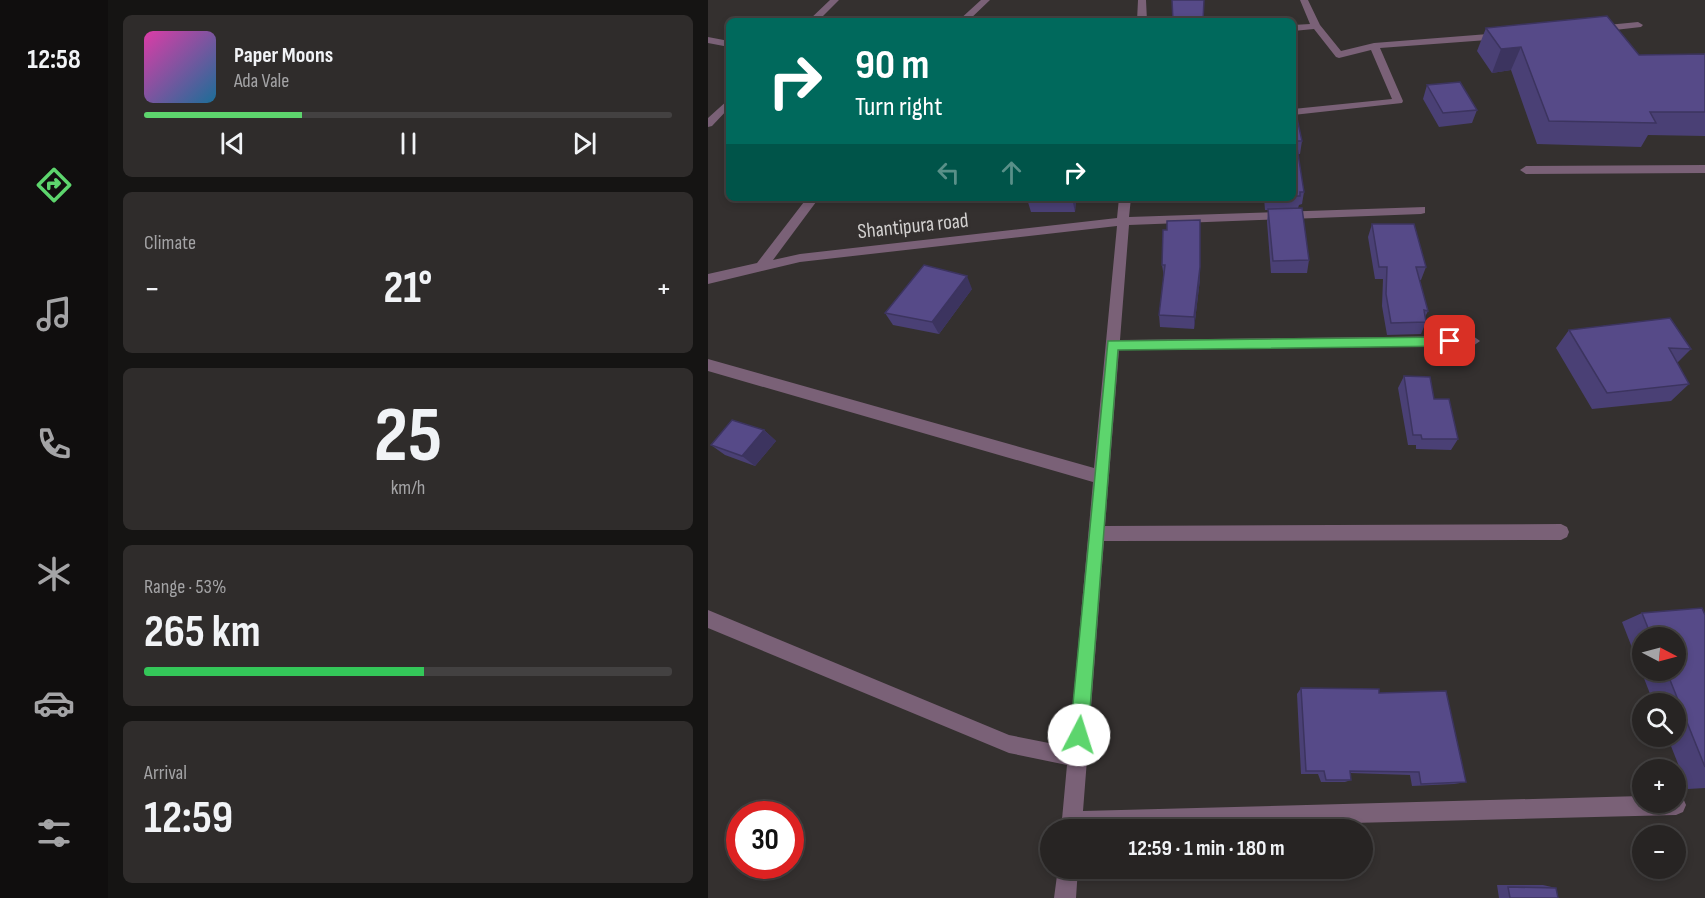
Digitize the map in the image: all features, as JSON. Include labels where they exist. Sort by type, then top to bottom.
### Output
[{"type":"street","points":[[816,18],[835,0]]},
{"type":"street","points":[[966,18],[986,0]]},
{"type":"street","points":[[1142,0],[1142,18]]},
{"type":"street","points":[[1304,0],[1316,26],[1339,55],[1374,46],[1512,35]]},
{"type":"street","points":[[1580,30],[1638,25]]},
{"type":"street","points":[[1296,28],[1316,26]]},
{"type":"street","points":[[708,40],[726,43]]},
{"type":"street","points":[[1296,112],[1398,101],[1374,46]]},
{"type":"street","points":[[708,124],[726,105]]},
{"type":"street","points":[[1526,170],[1705,170]]},
{"type":"street","points":[[761,267],[811,201]]},
{"type":"street","points":[[1072,819],[1125,201]]},
{"type":"street","name":"Shantipura road","points":[[708,279],[800,258],[1124,221],[1421,210]]},
{"type":"street","points":[[1112,345],[1473,341]]},
{"type":"street","points":[[708,365],[1101,477]]},
{"type":"street","points":[[1096,534],[1561,532]]},
{"type":"street","points":[[708,619],[1009,744],[1077,758]]},
{"type":"street","points":[[1252,819],[1632,806]]},
{"type":"street","points":[[1065,898],[1067,879]]},
{"type":"building","points":[[1172,0],[1204,0],[1203,18],[1173,18]]},
{"type":"building","points":[[1607,16],[1639,55],[1705,54],[1705,112],[1650,112],[1656,123],[1549,121],[1521,47],[1501,49],[1486,28]]},
{"type":"building","points":[[1460,82],[1477,110],[1443,113],[1427,85]]},
{"type":"building","points":[[1296,114],[1302,141],[1296,141]]},
{"type":"building","points":[[1296,141],[1304,192],[1300,192],[1300,196],[1296,196]]},
{"type":"building","points":[[1302,208],[1309,260],[1273,261],[1268,209]]},
{"type":"building","points":[[1200,220],[1200,267],[1194,317],[1159,315],[1165,265],[1162,265],[1163,230],[1167,230],[1167,221]]},
{"type":"building","points":[[1372,224],[1414,224],[1426,267],[1416,267],[1428,311],[1424,310],[1426,322],[1391,323],[1386,294],[1387,267],[1379,267]]},
{"type":"building","points":[[924,265],[967,276],[932,322],[885,313]]},
{"type":"building","points":[[1670,318],[1691,349],[1669,348],[1689,384],[1607,393],[1569,330]]},
{"type":"building","points":[[1404,376],[1430,377],[1434,399],[1449,399],[1458,439],[1422,439],[1421,435],[1413,435]]},
{"type":"building","points":[[732,420],[764,430],[742,456],[711,445]]},
{"type":"building","points":[[1702,608],[1705,615],[1705,767],[1686,720],[1686,693],[1675,693],[1670,681],[1686,681],[1686,627],[1648,627],[1642,613]]},
{"type":"building","points":[[1301,688],[1379,689],[1379,693],[1446,691],[1466,782],[1421,784],[1419,772],[1350,771],[1351,780],[1326,780],[1324,771],[1306,771]]},
{"type":"building","points":[[1508,887],[1556,888],[1558,898],[1510,898]]},
{"type":"route","points":[[1079,735],[1112,345],[1450,341]]}]
